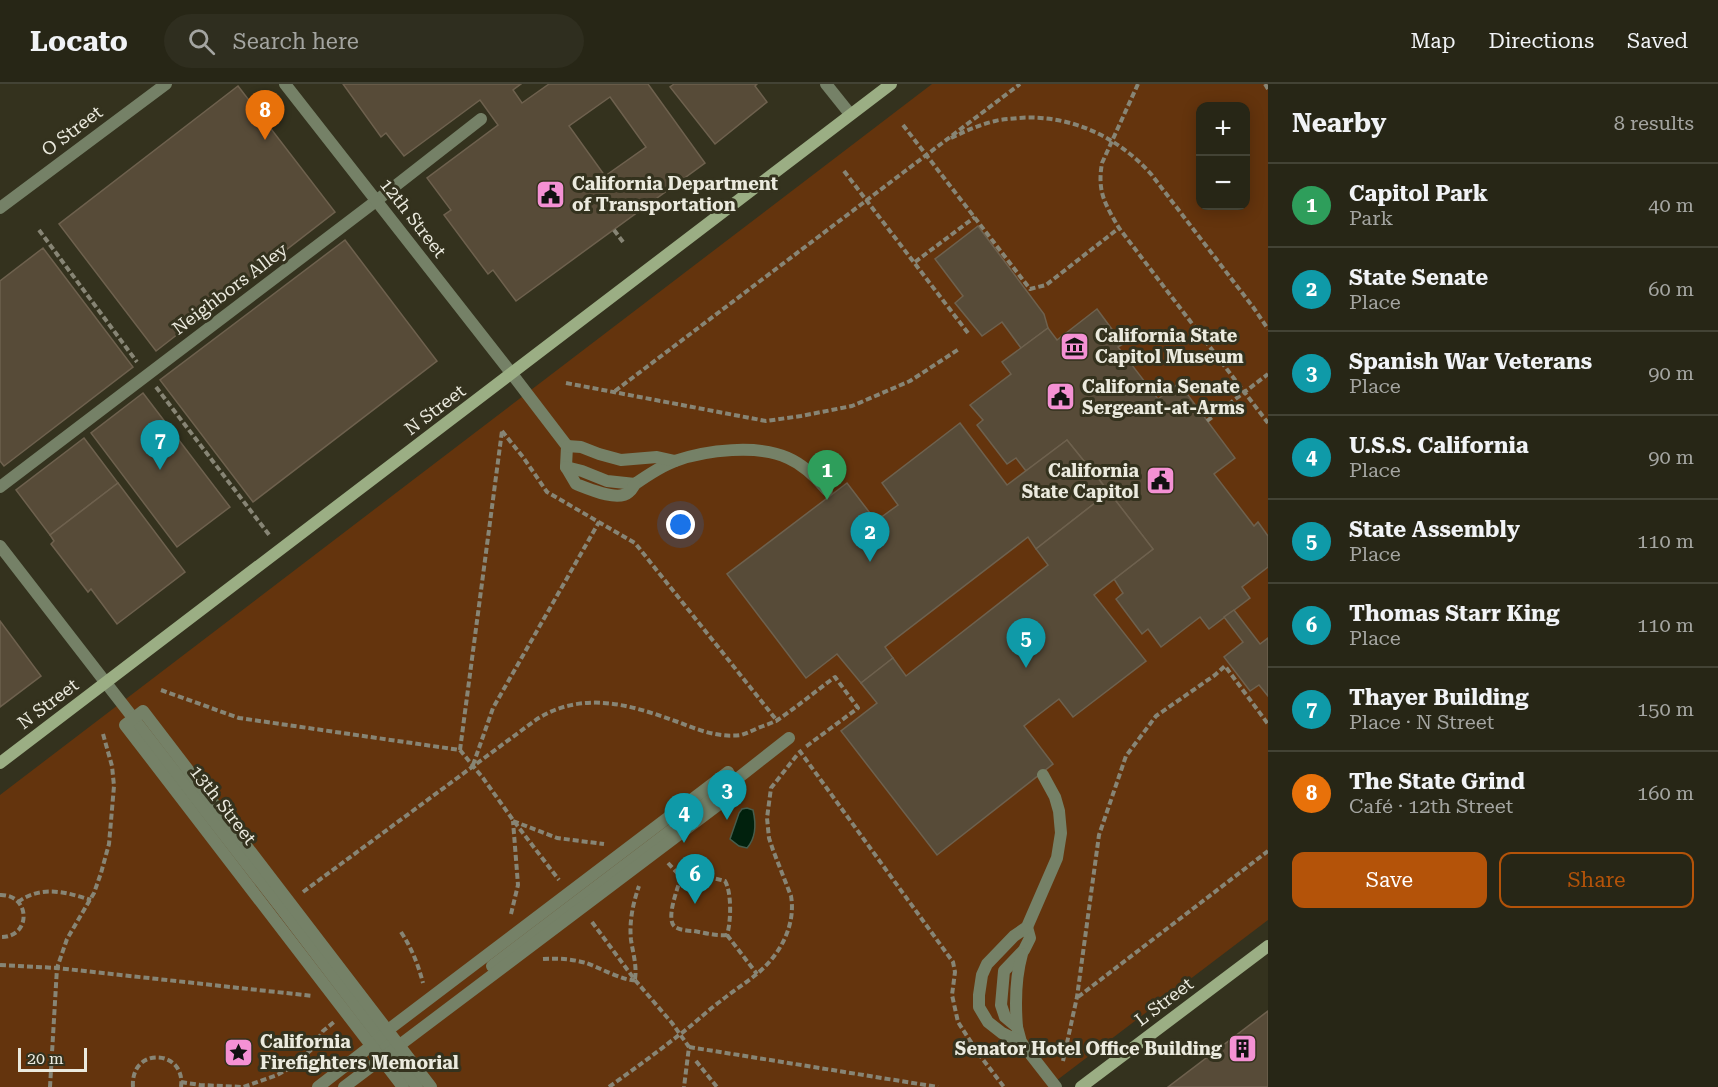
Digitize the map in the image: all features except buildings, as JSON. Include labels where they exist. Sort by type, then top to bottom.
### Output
[{"type":"main road","name":"N Street","points":[[0,763],[891,84]]},
{"type":"main road","name":"L Street","points":[[1081,1087],[1268,946]]},
{"type":"street","name":"O Street","points":[[0,208],[166,84]]},
{"type":"street","name":"12th Street","points":[[285,84],[567,446]]},
{"type":"street","points":[[826,84],[850,114]]},
{"type":"street","name":"Neighbors Alley","points":[[0,487],[481,119]]},
{"type":"street","points":[[675,461],[657,457],[621,460],[581,447],[567,446],[566,467],[608,480],[635,484],[675,461],[741,450],[766,451],[798,463],[827,490]]},
{"type":"street","name":"13th Street","points":[[0,546],[417,1087]]},
{"type":"street","points":[[403,1087],[385,1045],[289,902],[143,711],[125,725],[354,1025],[385,1045],[431,1087]]},
{"type":"street","points":[[330,1087],[691,816],[789,738]]},
{"type":"street","points":[[318,1087],[385,1045],[582,908],[734,793],[729,772],[421,1005],[385,1045],[344,1087]]},
{"type":"street","points":[[1021,1042],[1002,1033],[988,1022],[979,1006],[979,995],[982,975],[987,964],[1014,936],[1027,927],[1057,858],[1060,845],[1059,811],[1055,797],[1043,775]]},
{"type":"street","points":[[1027,927],[1030,938],[1024,950],[1004,972],[1001,1005],[1005,1017],[1017,1027],[1021,1042],[1056,1087]]},
{"type":"path","points":[[615,391],[1020,84]]},
{"type":"path","points":[[1138,84],[1102,163],[1100,175],[1103,200],[1119,228],[1268,423]]},
{"type":"path","points":[[1264,84],[1268,88]]},
{"type":"path","points":[[942,142],[997,120],[1034,117],[1081,125],[1113,141],[1139,160],[1151,174],[1267,325]]},
{"type":"path","points":[[903,125],[1030,288],[1046,285],[1119,228]]},
{"type":"path","points":[[844,171],[968,333]]},
{"type":"path","points":[[915,262],[975,217]]},
{"type":"path","points":[[614,230],[623,242]]},
{"type":"path","points":[[566,383],[766,421],[852,406],[910,381],[959,349]]},
{"type":"path","points":[[1207,421],[1268,374]]},
{"type":"path","points":[[460,750],[502,431]]},
{"type":"path","points":[[473,765],[493,708],[599,522]]},
{"type":"path","points":[[1063,1061],[1077,997],[1099,835],[1126,756],[1156,716],[1215,675],[1224,666],[1268,724]]},
{"type":"path","points":[[289,902],[548,712],[564,706],[584,703],[620,704],[714,734],[739,735],[777,720],[835,677],[858,708],[800,751],[771,788],[767,818],[769,838],[791,896],[792,915],[786,935],[777,952],[757,974],[609,1087]]},
{"type":"path","points":[[161,690],[239,718],[460,750],[569,892]]},
{"type":"path","points":[[50,1087],[57,968],[67,939],[91,900],[109,844],[114,786],[112,765],[103,734]]},
{"type":"path","points":[[513,820],[557,838],[606,844],[635,843]]},
{"type":"path","points":[[499,945],[511,914],[518,885],[513,820]]},
{"type":"path","points":[[1077,997],[1268,851]]},
{"type":"path","points":[[681,877],[713,878],[725,881],[729,896],[727,935],[682,930],[673,925],[671,913],[681,877]]},
{"type":"path","points":[[635,980],[637,971],[631,938],[635,897],[642,881]]},
{"type":"path","points":[[18,902],[26,896],[48,891],[63,891],[91,900]]},
{"type":"path","points":[[0,895],[12,897],[24,913],[21,927],[17,932],[0,938]]},
{"type":"path","points":[[582,908],[688,1047],[684,1087]]},
{"type":"path","points":[[401,932],[417,960],[423,984],[421,1005]]},
{"type":"path","points":[[727,935],[757,974]]},
{"type":"path","points":[[538,959],[565,959],[585,963],[630,981],[635,980]]},
{"type":"path","points":[[0,965],[57,968],[335,999]]},
{"type":"path","points":[[132,1087],[134,1072],[145,1060],[161,1057],[174,1064],[179,1071],[181,1084],[243,1087],[290,1068],[311,1050],[323,1031],[334,1021],[354,1025]]},
{"type":"path","points":[[688,1047],[938,1087]]},
{"type":"path","points":[[696,1061],[717,1087]]},
{"type":"shaded area","points":[[932,84],[1268,84],[1268,920],[1048,1087],[0,1087],[0,795]]},
{"type":"shaded area","points":[[742,809],[753,810],[755,825],[754,835],[747,848],[739,846],[730,839],[739,813]]},
{"type":"place","name":"The State Grind","points":[[265,140]]},
{"type":"place","name":"California Department of Transportation","points":[[551,194]]},
{"type":"place","name":"California State Capitol Museum","points":[[1074,346]]},
{"type":"place","name":"California Senate Sergeant-at-Arms","points":[[1061,397]]},
{"type":"place","name":"Thayer Building","points":[[160,470]]},
{"type":"place","name":"California State Capitol","points":[[1160,481]]},
{"type":"place","name":"Capitol Park","points":[[827,500]]},
{"type":"place","name":"State Senate","points":[[870,562]]},
{"type":"place","name":"State Assembly","points":[[1026,668]]},
{"type":"place","name":"Spanish War Veterans","points":[[727,820]]},
{"type":"place","name":"U.S.S. California","points":[[684,843]]},
{"type":"place","name":"Thomas Starr King","points":[[695,904]]},
{"type":"place","name":"Senator Hotel Office Building","points":[[1243,1049]]},
{"type":"place","name":"California Firefighters Memorial","points":[[239,1052]]}]
